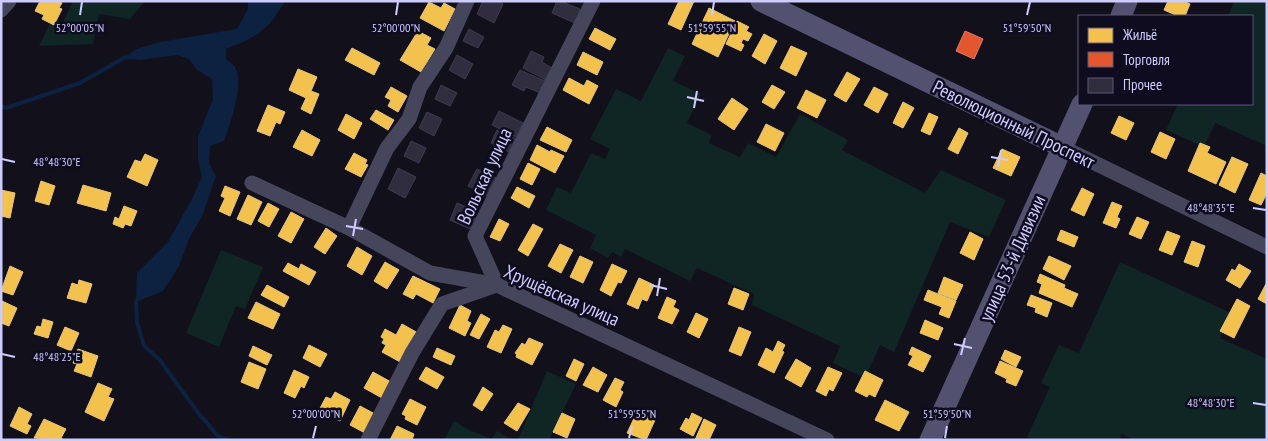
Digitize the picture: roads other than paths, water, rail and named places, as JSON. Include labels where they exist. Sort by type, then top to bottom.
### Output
[{"type":"street","points":[[1,10],[9,1]]},
{"type":"street","points":[[349,228],[387,148],[409,119],[420,87],[446,48],[467,1]]},
{"type":"street","name":"Вольская улица","points":[[497,285],[475,236],[593,1]]},
{"type":"street","name":"Революционный Проспект","points":[[761,1],[1267,247]]},
{"type":"street","points":[[1121,15],[1128,1]]},
{"type":"street","name":"улица 53-й Дивизии","points":[[930,440],[1082,105]]},
{"type":"street","name":"Хрущёвская улица","points":[[252,183],[349,228],[430,273],[497,285],[827,440]]},
{"type":"street","points":[[368,440],[412,353],[442,304],[497,285]]},
{"type":"water","points":[[248,1],[285,1],[273,19],[261,32],[246,41],[226,49],[226,59],[235,67],[238,74],[237,93],[233,115],[224,141],[210,146],[209,163],[216,176],[203,214],[189,239],[179,266],[163,291],[136,302],[137,273],[168,242],[202,177],[198,160],[198,137],[213,99],[212,79],[197,70],[189,59],[177,55],[140,60],[124,58],[136,49],[160,42],[237,29],[248,9]]},
{"type":"waterway","points":[[1,106],[6,108],[80,83],[129,57]]},
{"type":"waterway","points":[[138,298],[136,302],[137,322],[144,346],[159,359],[199,414],[218,436],[228,440]]}]
